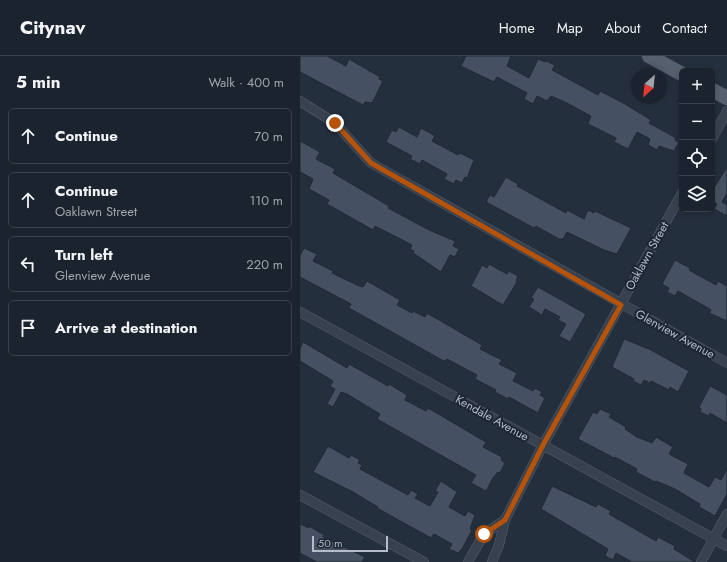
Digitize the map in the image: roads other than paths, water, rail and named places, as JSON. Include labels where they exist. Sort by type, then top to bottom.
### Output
[{"type":"main road","points":[[649,56],[679,72]]},
{"type":"main road","points":[[715,92],[727,98]]},
{"type":"street","name":"Glenview Avenue","points":[[300,101],[335,123],[371,163],[621,305],[727,363]]},
{"type":"street","points":[[715,133],[727,111]]},
{"type":"street","name":"Oaklawn Street","points":[[492,562],[499,546],[505,520],[543,445],[679,199]]},
{"type":"street","name":"Kendale Avenue","points":[[300,312],[727,546]]},
{"type":"street","points":[[300,495],[424,562]]},
{"type":"street","points":[[701,562],[727,514]]},
{"type":"street","points":[[468,562],[484,534],[505,520]]}]
